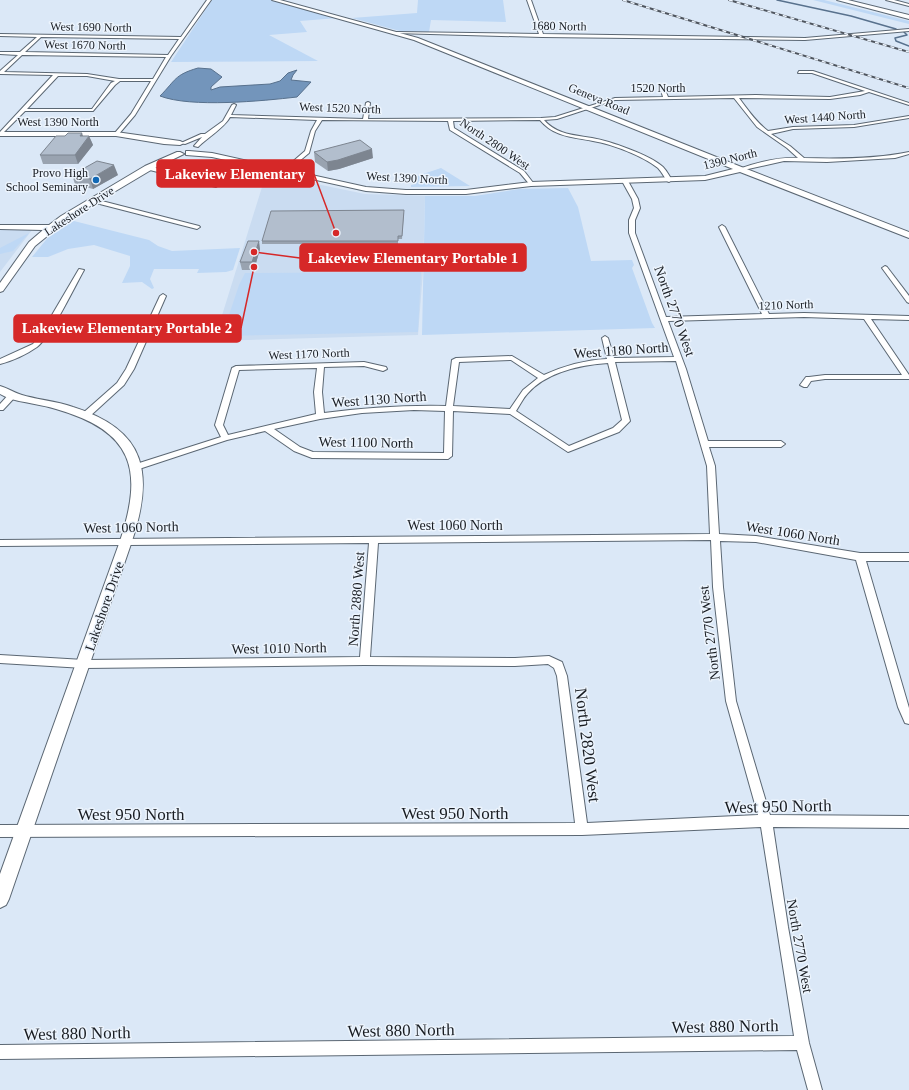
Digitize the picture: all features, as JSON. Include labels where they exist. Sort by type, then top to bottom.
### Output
[{"type":"highway","points":[[840,0],[909,17]]},
{"type":"highway","points":[[860,0],[909,12]]},
{"type":"street","points":[[116,134],[133,115],[169,56],[209,0]]},
{"type":"street","name":"Geneva Road","points":[[274,0],[416,39],[741,170],[909,235]]},
{"type":"street","points":[[529,0],[542,36]]},
{"type":"street","points":[[888,0],[909,5]]},
{"type":"street","name":"1680 North","points":[[397,33],[787,39],[837,37],[909,30]]},
{"type":"street","name":"West 1690 North","points":[[0,35],[182,38]]},
{"type":"street","points":[[0,73],[40,36]]},
{"type":"street","name":"West 1670 North","points":[[0,53],[169,56]]},
{"type":"street","points":[[799,72],[812,72],[909,104]]},
{"type":"street","points":[[0,73],[87,75],[119,80],[155,80]]},
{"type":"street","points":[[0,134],[56,74]]},
{"type":"street","points":[[22,110],[93,110],[113,84],[119,80]]},
{"type":"street","points":[[662,87],[666,98]]},
{"type":"street","name":"1520 North","points":[[450,120],[555,118],[615,99],[735,96],[830,98],[860,94],[868,91]]},
{"type":"street","points":[[735,96],[757,125],[767,133],[791,147],[803,160]]},
{"type":"street","points":[[365,120],[368,103]]},
{"type":"street","points":[[189,153],[215,129],[225,122],[234,105]]},
{"type":"street","name":"West 1520 North","points":[[229,116],[284,116],[320,119],[365,120],[450,120]]},
{"type":"street","name":"West 1440 North","points":[[767,133],[793,128],[854,126],[909,117]]},
{"type":"street","points":[[285,171],[306,152],[313,131],[320,119]]},
{"type":"street","points":[[541,119],[550,130],[561,134],[599,141],[654,163],[661,169],[669,180]]},
{"type":"street","name":"North 2800 West","points":[[450,120],[452,129],[522,172],[531,184]]},
{"type":"street","points":[[181,143],[215,129]]},
{"type":"street","name":"West 1390 North","points":[[0,134],[128,135],[163,142],[191,143],[212,155]]},
{"type":"street","name":"West 1390 North","points":[[116,134],[159,145],[169,151],[180,154],[189,153],[212,155],[366,189],[385,191],[466,192],[531,184]]},
{"type":"street","name":"Lakeshore Drive","points":[[151,166],[169,151],[171,147],[181,143]]},
{"type":"street","name":"Lakeshore Drive","points":[[0,289],[32,244],[64,218],[151,166],[180,154]]},
{"type":"street","name":"1390 North","points":[[531,184],[705,178],[784,159],[853,159],[908,154]]},
{"type":"street","points":[[151,166],[216,185]]},
{"type":"street","name":"North 2770 West","points":[[625,181],[635,199],[638,208],[632,220],[632,233],[678,359],[711,466],[718,587],[731,701],[766,821],[802,1043],[815,1090]]},
{"type":"street","points":[[94,201],[197,227]]},
{"type":"street","points":[[0,226],[51,228]]},
{"type":"street","points":[[722,227],[767,317]]},
{"type":"street","points":[[885,268],[909,301]]},
{"type":"street","points":[[0,362],[35,345],[45,333],[81,270]]},
{"type":"street","points":[[86,415],[120,384],[130,369],[163,296]]},
{"type":"street","name":"1210 North","points":[[663,319],[804,315],[909,318]]},
{"type":"street","points":[[804,385],[809,379],[825,377],[907,378],[867,318]]},
{"type":"street","points":[[512,412],[568,449],[616,430],[626,421],[605,338]]},
{"type":"street","points":[[449,409],[456,360],[512,358],[543,378]]},
{"type":"street","name":"West 1180 North","points":[[512,412],[526,390],[543,378],[559,370],[573,366],[612,361],[678,359]]},
{"type":"street","name":"West 1170 North","points":[[226,438],[219,425],[236,368],[364,364],[383,369]]},
{"type":"street","points":[[320,416],[318,392],[321,365]]},
{"type":"street","name":"Lakeshore Drive","points":[[0,389],[13,395],[77,411],[110,428],[132,451],[136,467],[138,486],[136,510],[126,541],[25,832],[0,899]]},
{"type":"street","points":[[0,408],[13,395]]},
{"type":"street","name":"West 1130 North","points":[[136,467],[226,438],[320,416],[362,411],[414,408],[512,412]]},
{"type":"street","name":"West 1100 North","points":[[266,428],[297,449],[312,455],[448,456],[449,409]]},
{"type":"street","points":[[705,444],[780,444]]},
{"type":"street","name":"West 1060 North","points":[[0,543],[715,537],[756,539],[860,557],[909,557]]},
{"type":"street","name":"North 2880 West","points":[[365,661],[374,539]]},
{"type":"street","points":[[860,557],[903,706],[909,719]]},
{"type":"street","name":"West 1010 North","points":[[0,659],[84,664],[365,661],[515,662],[549,660],[558,665]]},
{"type":"street","name":"North 2820 West","points":[[558,665],[562,676],[582,829]]},
{"type":"street","name":"West 950 North","points":[[0,831],[582,829],[766,821],[909,822]]},
{"type":"street","name":"West 880 North","points":[[0,1052],[802,1043]]},
{"type":"shaded area","points":[[212,0],[271,0],[338,18],[300,21],[307,32],[269,35],[318,61],[171,62]]},
{"type":"shaded area","points":[[418,0],[503,0],[506,22],[431,20],[429,32],[400,31],[352,18],[417,13]]},
{"type":"shaded area","points":[[813,0],[824,0],[909,21],[909,24]]},
{"type":"shaded area","points":[[198,68],[211,69],[222,77],[211,87],[211,90],[220,87],[270,84],[280,81],[288,73],[297,70],[291,80],[311,82],[297,97],[265,100],[208,103],[173,100],[160,96],[184,73]]},
{"type":"shaded area","points":[[441,168],[470,186],[411,187],[411,185],[416,184],[417,177],[414,177]]},
{"type":"shaded area","points":[[267,171],[302,181],[365,194],[425,196],[423,271],[418,335],[214,341]]},
{"type":"shaded area","points":[[568,188],[578,207],[591,261],[632,260],[634,265],[632,268],[655,328],[422,335],[425,196],[475,196],[519,189]]},
{"type":"shaded area","points":[[70,220],[149,240],[158,246],[172,251],[240,248],[233,270],[226,272],[197,273],[199,269],[154,269],[150,279],[154,288],[152,289],[142,282],[122,283],[130,266],[130,256],[94,245],[68,249],[48,257],[32,257],[50,235]]},
{"type":"shaded area","points":[[0,230],[32,230],[0,272]]},
{"type":"shaded area","points":[[29,233],[13,251],[0,254],[0,248]]},
{"type":"shaded area","points":[[421,272],[418,332],[222,336],[239,285],[245,273]]},
{"type":"building","points":[[68,133],[82,133],[80,136],[89,136],[75,155],[40,155],[56,136],[65,136]]},
{"type":"building","points":[[360,140],[372,149],[327,162],[314,152]]},
{"type":"building","points":[[97,161],[114,165],[90,179],[72,175]]},
{"type":"building","points":[[404,210],[402,236],[398,236],[398,241],[262,241],[271,211]]},
{"type":"building","points":[[248,241],[259,241],[252,262],[240,262]]},
{"type":"waterway","points":[[777,0],[851,16],[896,29]]},
{"type":"waterway","points":[[903,31],[907,35],[895,38],[896,41],[909,46]]},
{"type":"railway","points":[[623,0],[909,88]]},
{"type":"railway","points":[[729,0],[909,52]]},
{"type":"place","name":"Provo High School Seminary","points":[[96,180]]},
{"type":"place","name":"Lakeview Elementary","points":[[336,233]]},
{"type":"place","name":"Lakeview Elementary Portable 1","points":[[254,252]]},
{"type":"place","name":"Lakeview Elementary Portable 2","points":[[254,267]]}]
